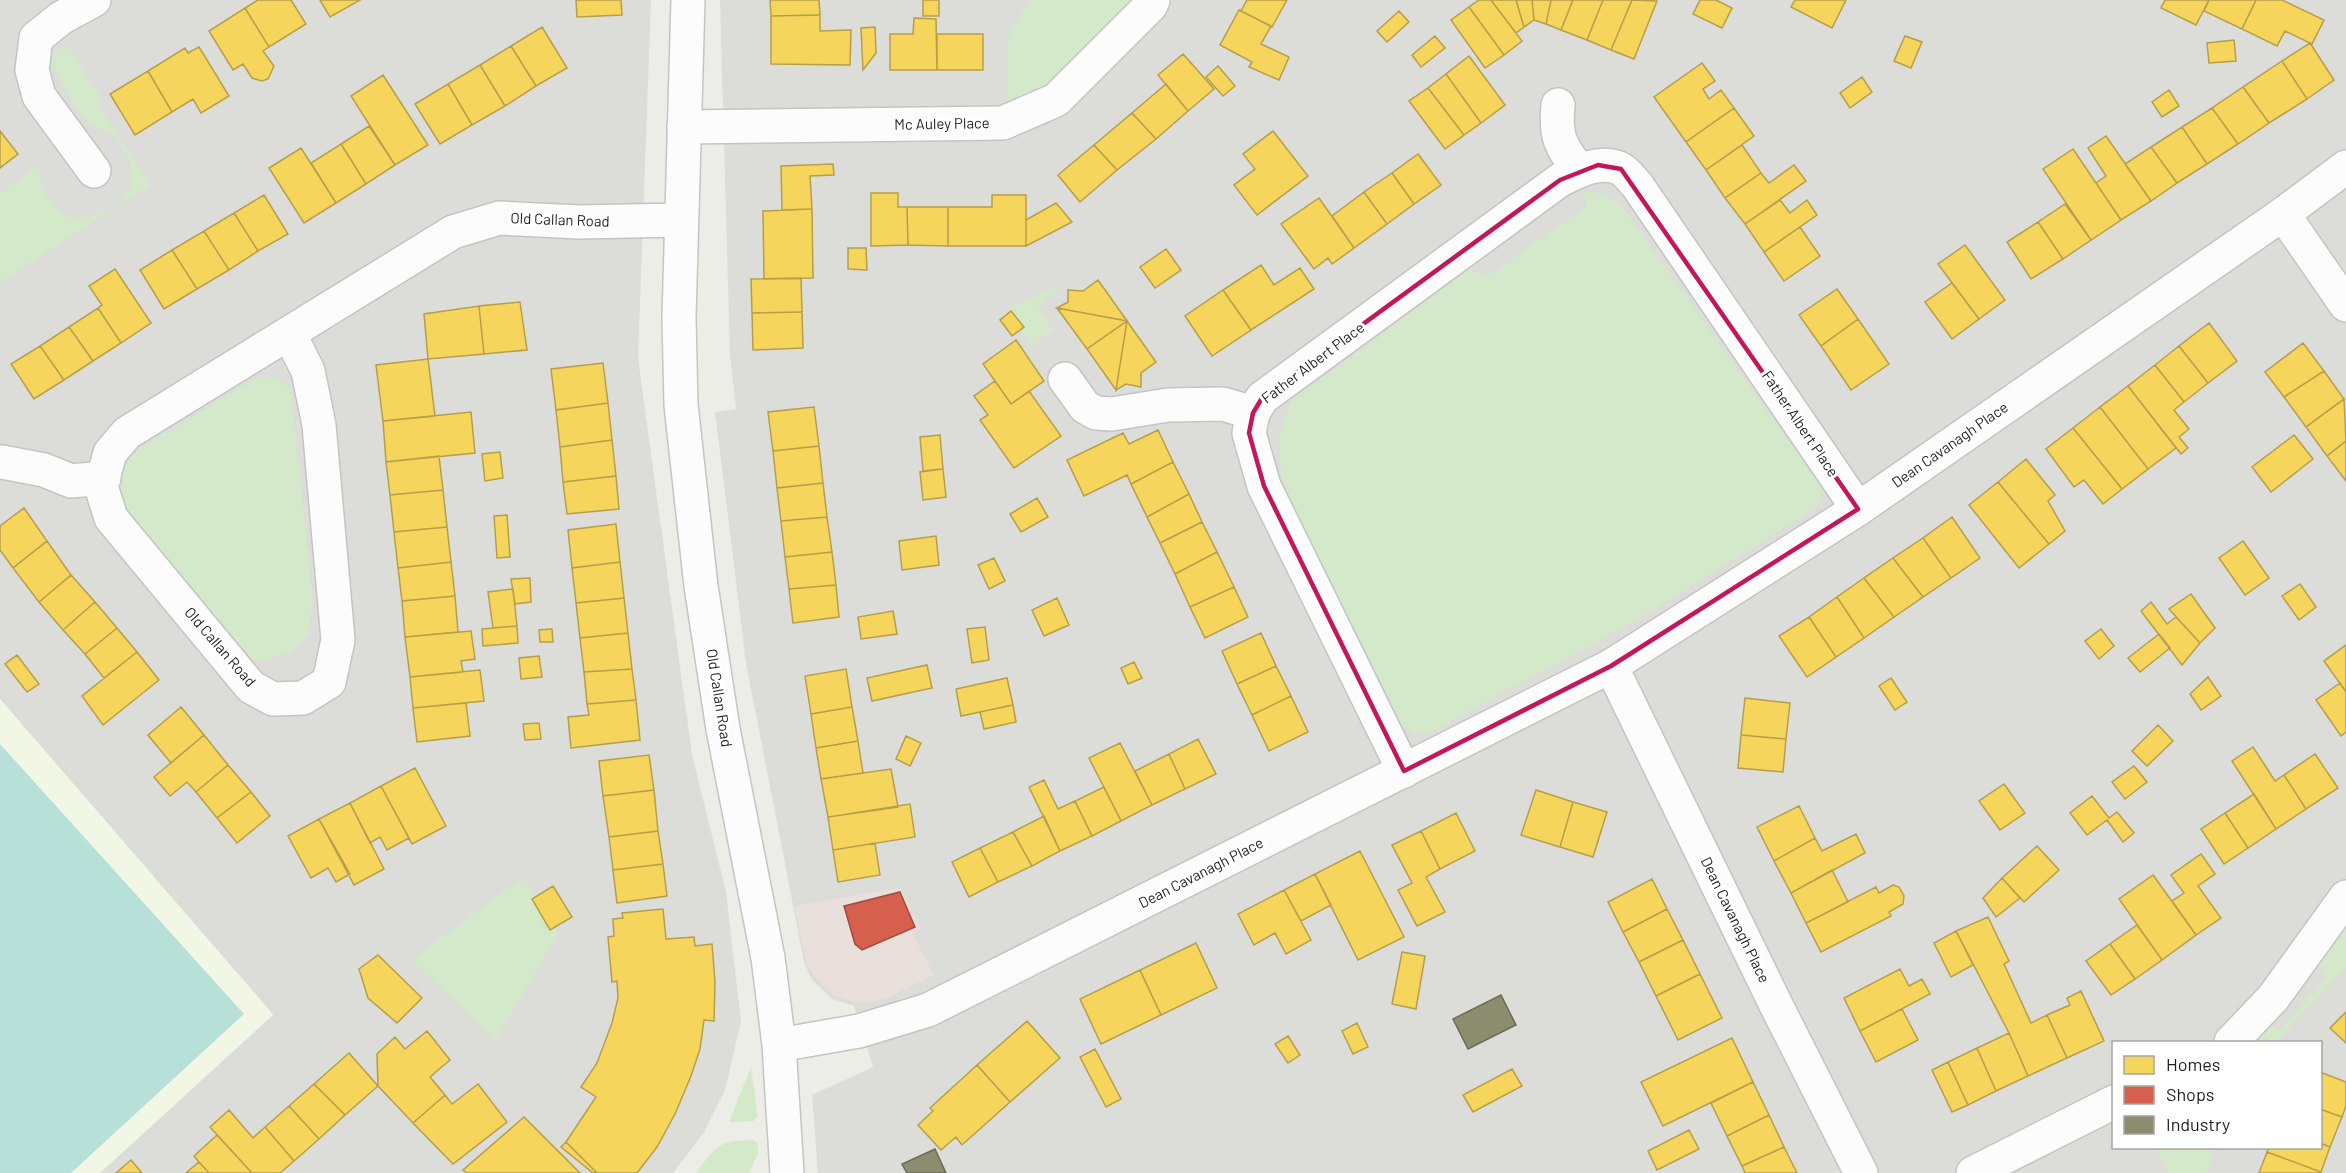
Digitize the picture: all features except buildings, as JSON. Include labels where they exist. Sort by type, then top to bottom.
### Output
[{"type":"street","points":[[94,0],[61,18],[36,38],[32,70],[39,96],[94,171]]},
{"type":"street","name":"Old Callan Road","points":[[688,0],[679,318],[681,405],[701,586],[723,729],[768,958],[779,1045],[787,1173]]},
{"type":"street","name":"Mc Auley Place","points":[[684,127],[1003,123],[1056,100],[1151,5],[1153,0]]},
{"type":"street","points":[[1558,105],[1556,126],[1561,147],[1579,171]]},
{"type":"street","name":"Father Albert Place","points":[[1404,771],[1264,486],[1249,433],[1253,413],[1262,398],[1560,180],[1598,165],[1621,169],[1637,185],[1858,508]]},
{"type":"street","name":"Dean Cavanagh Place","points":[[779,1045],[859,1031],[928,1010],[1611,666],[1858,508],[2283,214],[2346,167]]},
{"type":"street","points":[[2283,214],[2346,305]]},
{"type":"street","name":"Old Callan Road","points":[[290,334],[308,371],[319,425],[338,640],[329,682],[303,698],[273,699],[252,687],[111,518],[101,486],[110,453],[127,433],[453,232],[499,218],[579,222],[681,220]]},
{"type":"street","points":[[1065,379],[1085,407],[1096,413],[1112,414],[1168,405],[1222,404],[1253,413]]},
{"type":"street","points":[[2,462],[44,470],[71,481],[104,478]]},
{"type":"street","name":"Dean Cavanagh Place","points":[[1611,666],[1776,1005],[1861,1173]]},
{"type":"street","points":[[2232,1041],[2273,998],[2346,897]]},
{"type":"street","points":[[1973,1173],[2112,1103]]},
{"type":"highlighted area","points":[[1598,165],[1621,169],[1858,509],[1611,666],[1404,771],[1264,486],[1249,433],[1253,413],[1262,398],[1560,180]]},
{"type":"shaded area","points":[[0,0],[651,0],[638,358],[692,755],[726,892],[741,1021],[725,1090],[704,1132],[673,1173],[100,1173],[273,1014],[0,699]]},
{"type":"shaded area","points":[[720,0],[2346,0],[2346,1173],[818,1173],[812,1095],[873,1067],[854,1006],[832,999],[812,980],[804,962],[746,663],[715,412],[736,409],[730,355]]},
{"type":"shaded area","points":[[0,699],[273,1015],[100,1173],[0,1173]]},
{"type":"shaded area","points":[[0,744],[244,1014],[71,1173],[0,1173]]},
{"type":"shaded area","points":[[900,888],[920,928],[912,933],[934,975],[891,996],[872,1002],[853,1002],[835,996],[815,978],[806,961],[795,906]]},
{"type":"green space","points":[[1029,0],[1135,0],[1135,6],[1036,95],[1008,111],[1008,38]]},
{"type":"green space","points":[[67,44],[101,98],[96,101],[150,185],[0,282],[0,194],[40,163],[42,189],[50,202],[70,218],[105,212],[118,204],[127,194],[131,181],[130,167],[125,152],[114,135],[87,121],[71,99],[57,73],[51,57],[54,52]]},
{"type":"green space","points":[[1584,192],[1608,196],[1626,212],[1821,487],[1821,498],[1816,508],[1630,624],[1428,733],[1414,734],[1403,725],[1292,505],[1281,474],[1279,436],[1291,401],[1469,270],[1489,276],[1586,207]]},
{"type":"green space","points":[[1066,284],[1037,307],[1053,331],[1031,346],[1021,329],[1024,327],[1009,308]]},
{"type":"green space","points":[[277,377],[291,390],[313,601],[308,634],[290,652],[262,662],[245,656],[125,511],[117,485],[123,459],[255,378]]},
{"type":"green space","points":[[523,877],[558,934],[496,1040],[411,960]]},
{"type":"green space","points":[[2346,927],[2346,968],[2277,1041],[2257,1041],[2271,1025],[2280,1031],[2327,975],[2316,965]]},
{"type":"green space","points":[[751,1067],[758,1117],[754,1121],[729,1122]]},
{"type":"green space","points":[[753,1140],[758,1143],[758,1154],[749,1173],[696,1173],[719,1146],[725,1143]]},
{"type":"green space","points":[[2156,1149],[2214,1149],[2207,1173],[2168,1173]]}]
